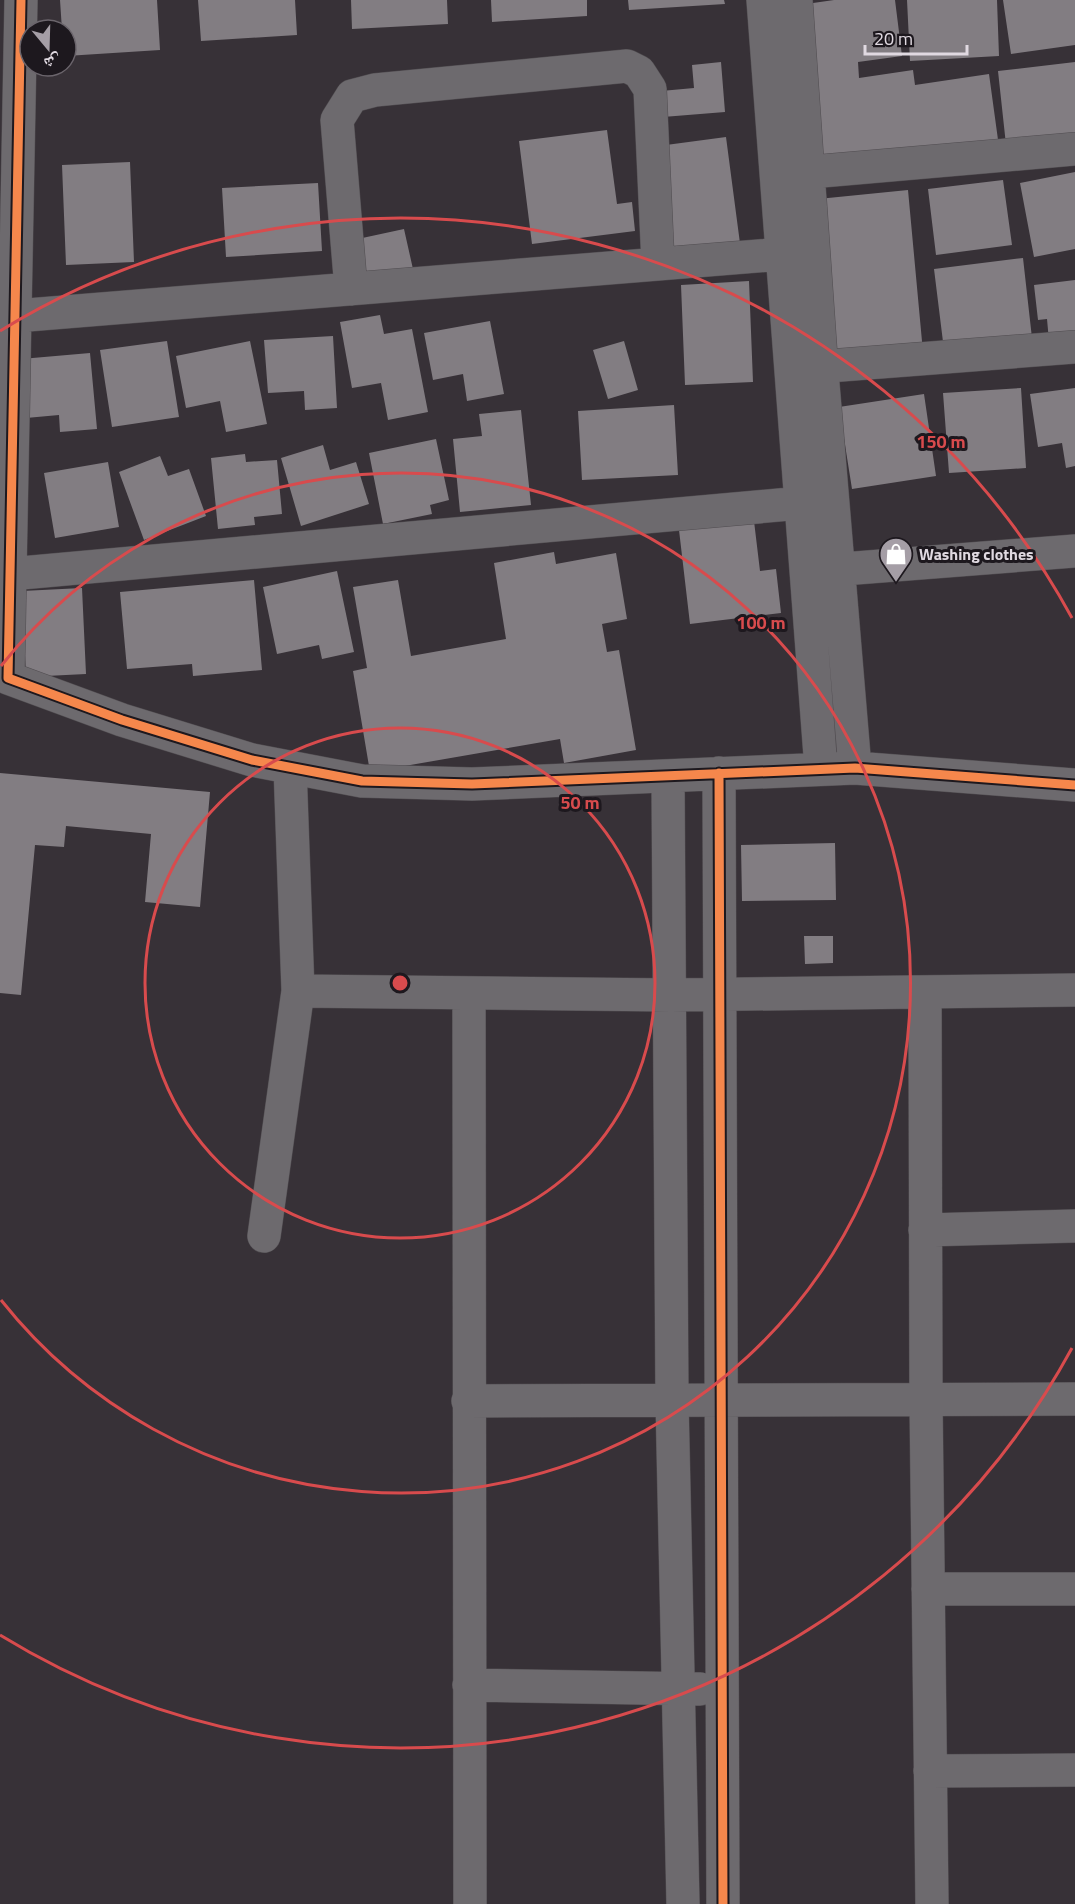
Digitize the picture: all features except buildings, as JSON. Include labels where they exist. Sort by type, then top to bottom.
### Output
[{"type":"street","points":[[21,0],[8,274],[15,316],[10,574],[4,678],[133,723],[252,760],[362,781],[472,784],[855,768],[1075,785]]},
{"type":"street","points":[[763,0],[782,254],[806,368],[839,570],[855,768]]},
{"type":"street","points":[[796,0],[808,172],[806,368],[801,503],[821,769]]},
{"type":"street","points":[[351,289],[338,120],[352,96],[375,90],[627,66],[639,72],[650,89],[658,264]]},
{"type":"street","points":[[776,175],[1075,149]]},
{"type":"street","points":[[15,316],[782,254]]},
{"type":"street","points":[[806,368],[1075,347]]},
{"type":"street","points":[[10,574],[801,503]]},
{"type":"street","points":[[806,572],[1075,551]]},
{"type":"street","points":[[264,1236],[298,991],[290,767]]},
{"type":"street","points":[[719,773],[723,1904]]},
{"type":"street","points":[[669,776],[672,1400],[683,1904]]},
{"type":"street","points":[[298,991],[671,995],[1075,990]]},
{"type":"street","points":[[925,992],[926,1399],[932,1904]]},
{"type":"street","points":[[469,993],[470,1904]]},
{"type":"street","points":[[926,1230],[1075,1226]]},
{"type":"street","points":[[468,1401],[1075,1399]]},
{"type":"street","points":[[928,1589],[1075,1589]]},
{"type":"street","points":[[469,1685],[722,1690]]},
{"type":"street","points":[[930,1771],[1075,1770]]},
{"type":"cycle path","points":[[21,0],[8,678],[122,720],[252,760],[362,781],[472,784],[855,768],[1075,785]]},
{"type":"cycle path","points":[[719,773],[723,1904]]},
{"type":"place","name":"Washing clothes","points":[[896,583]]}]
